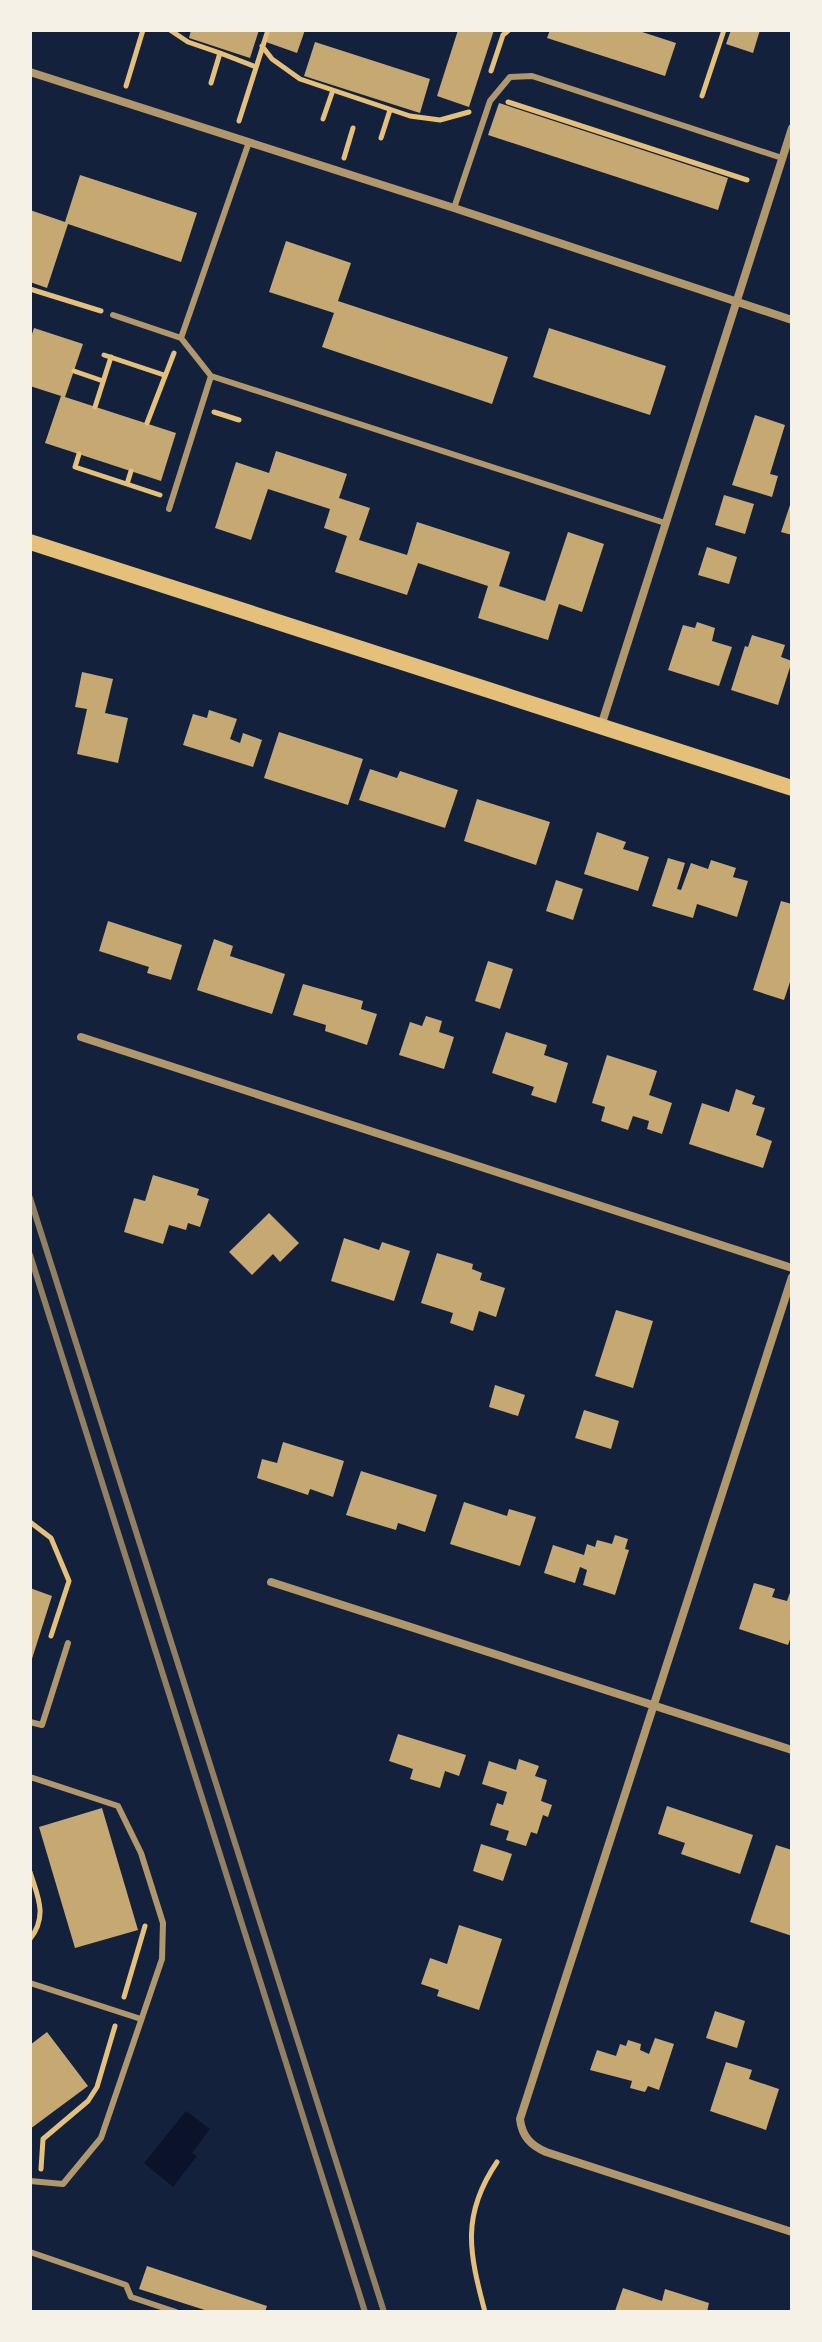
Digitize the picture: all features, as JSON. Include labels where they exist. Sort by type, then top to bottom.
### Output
[{"type":"main road","points":[[30,542],[792,788]]},
{"type":"street","points":[[30,72],[792,320]]},
{"type":"street","points":[[600,727],[792,128]]},
{"type":"street","points":[[81,1037],[792,1268]]},
{"type":"street","points":[[792,1277],[522,2110],[521,2128],[530,2143],[546,2152],[792,2232]]},
{"type":"street","points":[[271,1582],[792,1750]]},
{"type":"lane","points":[[454,208],[490,101],[510,77],[521,75],[782,158]]},
{"type":"lane","points":[[181,338],[249,142]]},
{"type":"lane","points":[[113,315],[181,338],[211,376],[665,523]]},
{"type":"lane","points":[[169,509],[211,376]]},
{"type":"lane","points":[[30,1722],[42,1725],[68,1643]]},
{"type":"lane","points":[[30,1777],[118,1806],[141,1853],[163,1923],[162,1959],[101,2138],[63,2184],[30,2181]]},
{"type":"lane","points":[[30,1983],[141,2019]]},
{"type":"lane","points":[[30,2252],[126,2285],[131,2297],[176,2312]]},
{"type":"path","points":[[121,102],[143,30]]},
{"type":"path","points":[[170,30],[188,42],[256,67]]},
{"type":"path","points":[[234,138],[268,30]]},
{"type":"path","points":[[702,96],[724,30]]},
{"type":"path","points":[[262,46],[272,59],[300,79],[410,116],[440,120],[478,109]]},
{"type":"path","points":[[211,83],[220,53]]},
{"type":"path","points":[[323,119],[333,90]]},
{"type":"path","points":[[502,100],[747,180]]},
{"type":"path","points":[[381,138],[390,110]]},
{"type":"path","points":[[344,156],[353,128]]},
{"type":"path","points":[[30,289],[113,315]]},
{"type":"path","points":[[104,355],[164,373],[147,423]]},
{"type":"path","points":[[95,407],[111,357]]},
{"type":"path","points":[[74,371],[103,381]]},
{"type":"path","points":[[201,407],[239,420]]},
{"type":"path","points":[[79,454],[75,467],[159,495]]},
{"type":"path","points":[[127,484],[131,471]]},
{"type":"path","points":[[30,1522],[51,1538],[69,1581],[50,1641]]},
{"type":"path","points":[[30,1872],[42,1912],[37,1930],[30,1939]]},
{"type":"path","points":[[485,2312],[477,2282],[471,2227],[474,2204],[482,2184],[497,2162]]},
{"type":"water","points":[[186,2111],[210,2129],[192,2153],[197,2156],[173,2187],[144,2163]]},
{"type":"building","points":[[191,30],[259,30],[250,58],[189,38]]},
{"type":"building","points":[[270,30],[305,30],[297,53],[266,42]]},
{"type":"building","points":[[458,30],[494,30],[469,107],[437,96]]},
{"type":"building","points":[[550,30],[636,30],[676,43],[665,76],[547,38]]},
{"type":"building","points":[[731,30],[760,30],[753,53],[726,44]]},
{"type":"building","points":[[315,42],[430,79],[420,113],[304,76]]},
{"type":"building","points":[[499,103],[728,178],[718,210],[488,135]]},
{"type":"building","points":[[80,175],[197,213],[181,262],[68,224],[47,288],[30,282],[30,210],[65,222]]},
{"type":"building","points":[[286,241],[351,263],[338,301],[508,357],[492,404],[322,347],[334,313],[269,292]]},
{"type":"building","points":[[34,328],[83,344],[65,397],[176,433],[161,481],[45,443],[61,396],[30,386],[30,340]]},
{"type":"building","points":[[549,328],[666,366],[650,415],[533,377]]},
{"type":"building","points":[[755,415],[785,425],[770,474],[778,476],[772,497],[732,485]]},
{"type":"building","points":[[276,451],[347,474],[339,498],[370,508],[359,540],[407,555],[417,522],[510,552],[499,586],[545,601],[568,532],[604,544],[582,612],[559,604],[548,640],[478,618],[488,586],[418,563],[407,595],[335,572],[347,536],[324,528],[330,509],[268,489],[251,540],[215,528],[236,462],[269,473]]},
{"type":"building","points":[[724,495],[754,504],[745,534],[715,525]]},
{"type":"building","points":[[792,505],[792,535],[781,532]]},
{"type":"building","points":[[707,547],[737,557],[729,584],[698,575]]},
{"type":"building","points":[[697,622],[715,628],[712,641],[732,647],[719,686],[668,670],[683,625],[695,628]]},
{"type":"building","points":[[752,635],[785,645],[781,657],[792,661],[778,705],[731,690],[745,646],[748,647]]},
{"type":"building","points":[[82,672],[113,679],[105,713],[128,718],[118,763],[77,754],[87,709],[75,707]]},
{"type":"building","points":[[209,710],[237,719],[230,739],[240,743],[243,733],[262,740],[253,767],[183,745],[193,714],[207,718]]},
{"type":"building","points":[[279,732],[363,759],[348,805],[264,778]]},
{"type":"building","points":[[370,769],[397,778],[400,771],[458,790],[445,828],[359,800]]},
{"type":"building","points":[[477,799],[550,822],[536,865],[464,841]]},
{"type":"building","points":[[597,832],[626,842],[623,849],[649,857],[638,891],[584,874]]},
{"type":"building","points":[[668,858],[685,863],[677,889],[681,890],[691,863],[708,869],[711,860],[736,868],[733,877],[748,881],[737,917],[697,904],[693,918],[652,906]]},
{"type":"building","points":[[556,880],[583,889],[573,920],[546,911]]},
{"type":"building","points":[[781,901],[792,904],[792,976],[784,1000],[753,990]]},
{"type":"building","points":[[108,921],[182,945],[171,980],[147,973],[149,967],[99,951]]},
{"type":"building","points":[[214,939],[233,946],[230,956],[285,974],[272,1014],[197,990]]},
{"type":"building","points":[[488,961],[513,969],[500,1009],[475,1001]]},
{"type":"building","points":[[303,984],[363,1001],[361,1009],[377,1014],[367,1045],[325,1031],[326,1025],[293,1015]]},
{"type":"building","points":[[426,1016],[442,1021],[439,1032],[454,1037],[444,1069],[399,1055],[410,1022],[422,1026]]},
{"type":"building","points":[[506,1032],[547,1045],[544,1055],[568,1063],[556,1103],[531,1095],[534,1087],[492,1073]]},
{"type":"building","points":[[607,1055],[657,1071],[649,1095],[672,1103],[662,1134],[647,1129],[649,1121],[633,1116],[628,1130],[601,1121],[605,1107],[592,1103]]},
{"type":"building","points":[[736,1089],[755,1096],[752,1104],[765,1108],[756,1135],[772,1141],[763,1168],[689,1144],[702,1103],[729,1112]]},
{"type":"building","points":[[153,1175],[199,1189],[197,1195],[209,1199],[200,1227],[188,1223],[186,1230],[169,1225],[163,1244],[124,1232],[134,1198],[145,1201]]},
{"type":"building","points":[[269,1213],[299,1243],[280,1262],[273,1254],[252,1275],[229,1252]]},
{"type":"building","points":[[344,1238],[379,1250],[382,1242],[410,1251],[394,1301],[331,1281]]},
{"type":"building","points":[[437,1253],[473,1264],[472,1269],[482,1273],[480,1280],[505,1288],[496,1317],[479,1311],[473,1331],[450,1323],[453,1313],[421,1303]]},
{"type":"building","points":[[616,1310],[653,1321],[633,1388],[595,1376]]},
{"type":"building","points":[[495,1385],[525,1395],[518,1416],[489,1407]]},
{"type":"building","points":[[584,1410],[619,1421],[611,1449],[575,1438]]},
{"type":"building","points":[[283,1442],[344,1461],[333,1497],[310,1489],[308,1495],[257,1478],[262,1459],[277,1463]]},
{"type":"building","points":[[361,1471],[437,1495],[425,1532],[398,1523],[396,1530],[346,1515]]},
{"type":"building","points":[[464,1502],[507,1516],[509,1509],[536,1517],[520,1566],[450,1544]]},
{"type":"building","points":[[615,1535],[628,1539],[625,1549],[629,1550],[615,1595],[583,1585],[587,1570],[580,1567],[575,1583],[544,1573],[553,1545],[584,1555],[587,1544],[595,1547],[597,1540],[612,1544]]},
{"type":"building","points":[[754,1583],[775,1589],[772,1597],[787,1601],[792,1587],[792,1634],[788,1645],[739,1629]]},
{"type":"building","points":[[30,1588],[52,1596],[31,1662],[30,1662]]},
{"type":"building","points":[[398,1734],[466,1755],[459,1776],[445,1771],[440,1788],[410,1779],[413,1769],[389,1761]]},
{"type":"building","points":[[519,1759],[539,1766],[535,1776],[547,1780],[541,1801],[552,1805],[548,1817],[543,1815],[537,1834],[531,1832],[526,1846],[506,1840],[509,1831],[490,1825],[497,1803],[503,1805],[507,1792],[482,1784],[489,1761],[516,1770]]},
{"type":"building","points":[[667,1806],[753,1835],[740,1874],[681,1854],[685,1843],[658,1834]]},
{"type":"building","points":[[102,1808],[138,1930],[75,1948],[39,1827]]},
{"type":"building","points":[[481,1844],[512,1854],[503,1881],[473,1871]]},
{"type":"building","points":[[776,1845],[792,1850],[792,1936],[750,1922]]},
{"type":"building","points":[[459,1925],[502,1939],[479,2010],[437,1996],[439,1990],[421,1984],[430,1958],[447,1964]]},
{"type":"building","points":[[715,2011],[745,2021],[737,2048],[706,2038]]},
{"type":"building","points":[[47,2032],[88,2086],[30,2129],[30,2045]]},
{"type":"building","points":[[655,2038],[674,2044],[659,2090],[648,2086],[645,2092],[630,2088],[632,2081],[590,2070],[597,2050],[616,2056],[620,2044],[626,2046],[628,2040],[641,2044],[640,2050],[649,2054]]},
{"type":"building","points":[[726,2062],[752,2070],[749,2079],[779,2089],[766,2130],[710,2111]]},
{"type":"building","points":[[147,2266],[267,2306],[265,2312],[211,2312],[139,2289]]},
{"type":"building","points":[[623,2288],[662,2301],[665,2289],[709,2303],[707,2312],[617,2312]]},
{"type":"railway","points":[[30,1198],[384,2312]]},
{"type":"railway","points":[[30,1255],[365,2312]]}]
